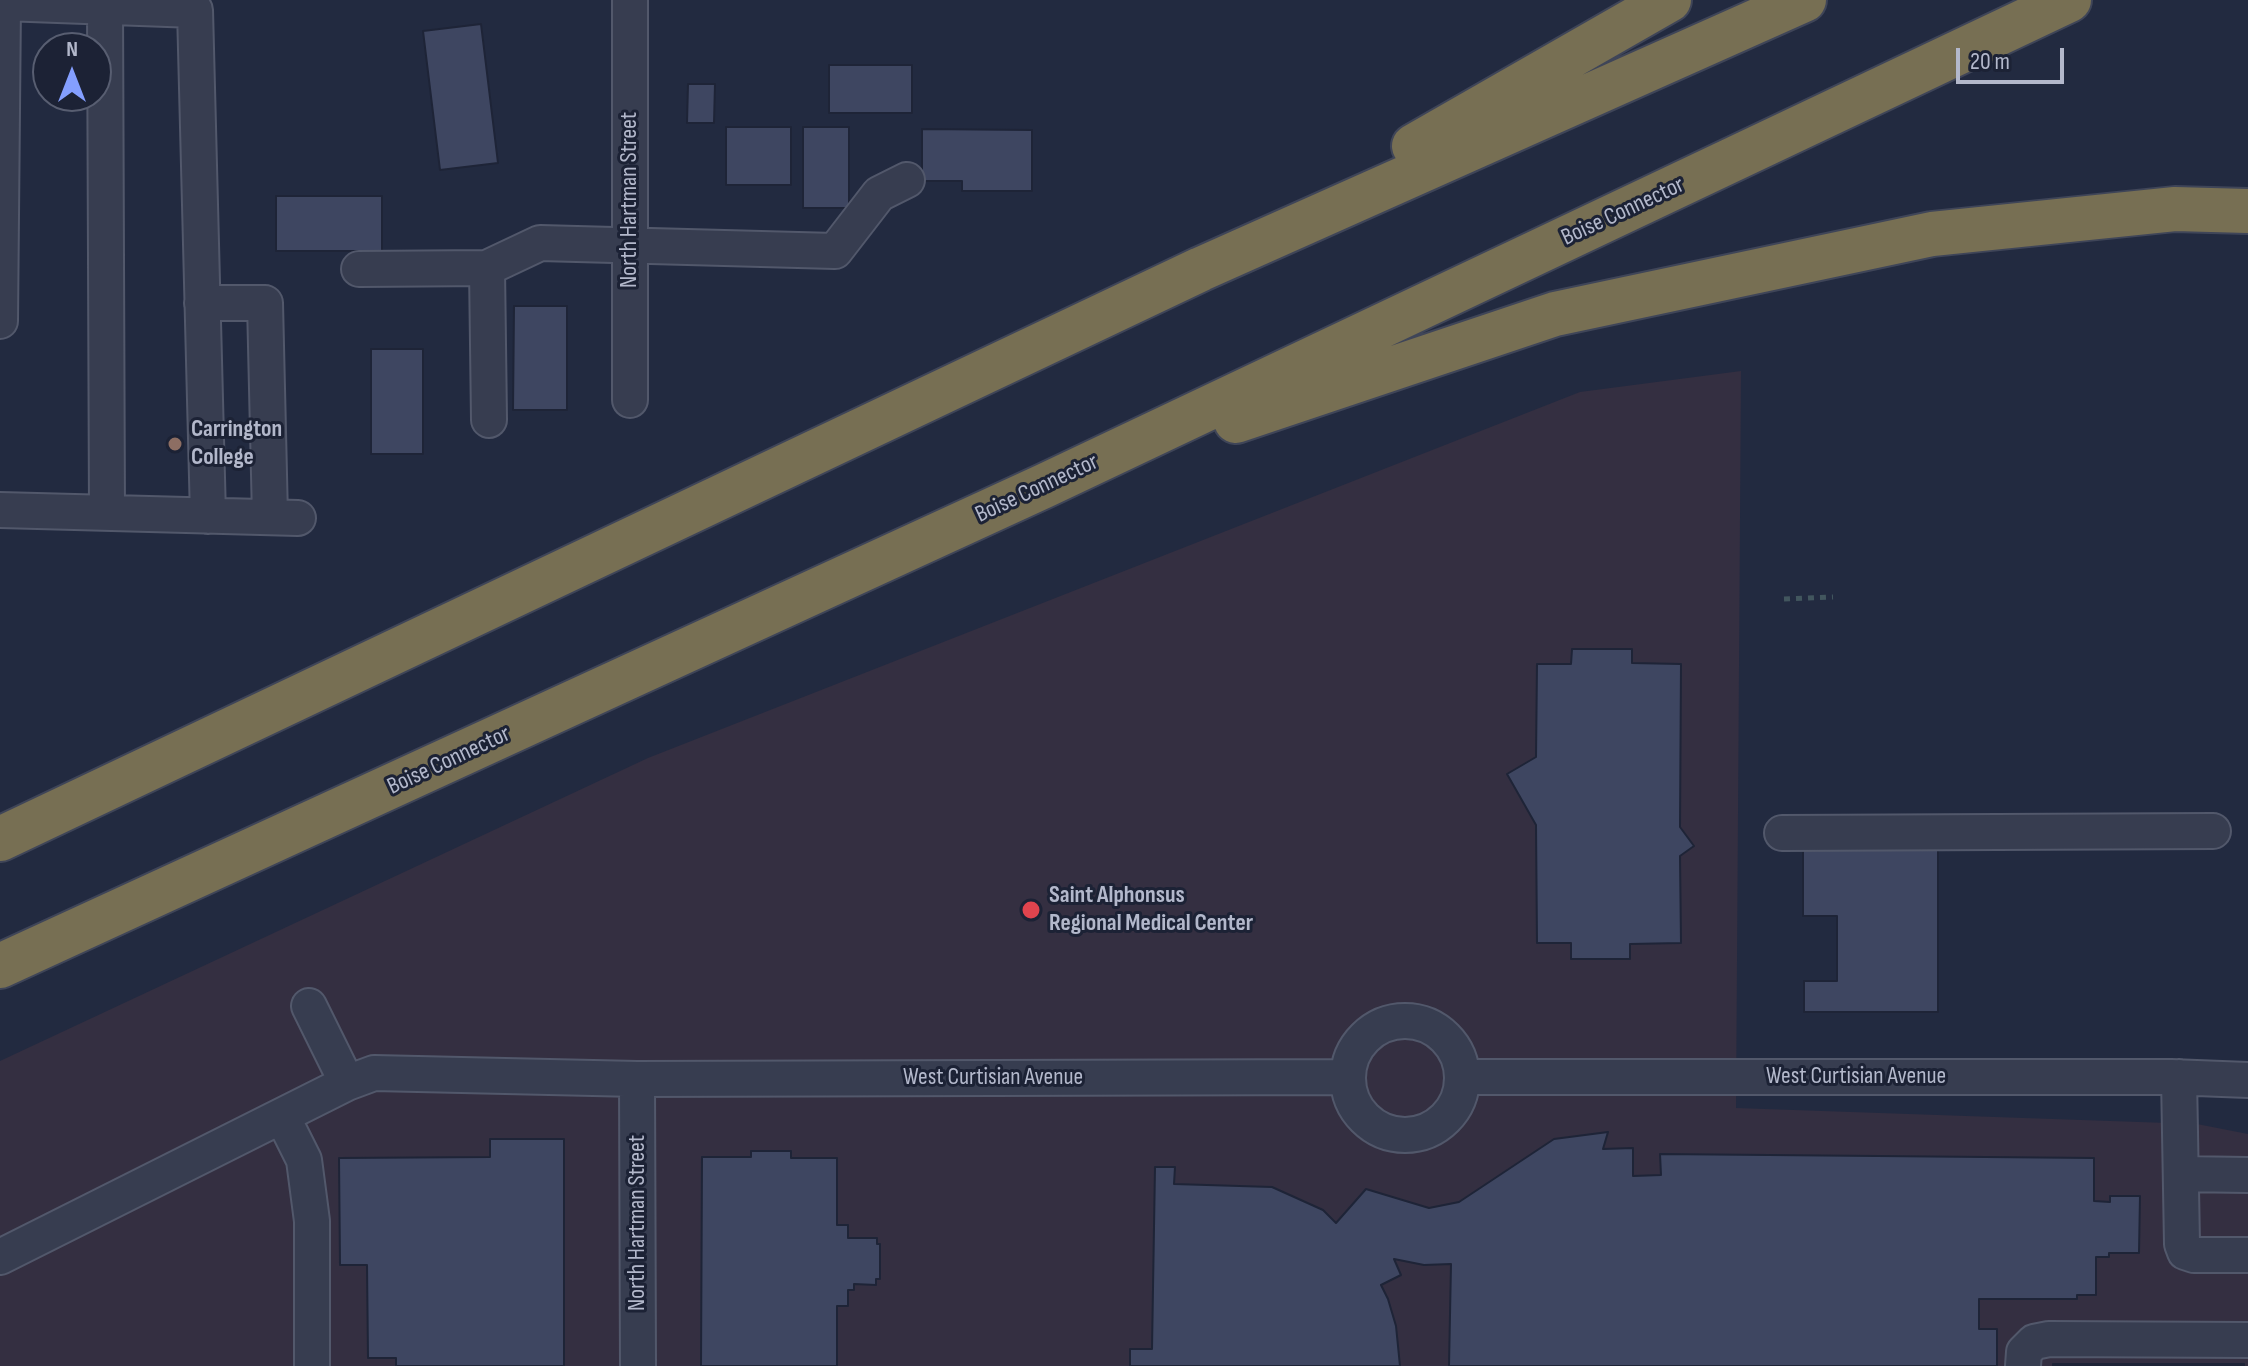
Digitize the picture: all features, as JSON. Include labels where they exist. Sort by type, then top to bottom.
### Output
[{"type":"highway","points":[[1201,269],[1669,0]]},
{"type":"highway","points":[[0,839],[1201,269],[1804,0]]},
{"type":"highway","name":"Boise Connector","points":[[0,966],[1044,486],[2069,0]]},
{"type":"highway","points":[[1044,486],[1555,314],[1932,234],[2175,209],[2248,211]]},
{"type":"street","name":"North Hartman Street","points":[[630,0],[630,400]]},
{"type":"street","points":[[0,321],[3,3],[195,10],[208,516]]},
{"type":"street","points":[[105,7],[107,513]]},
{"type":"street","points":[[359,269],[487,268],[540,243],[835,251],[879,194],[907,180]]},
{"type":"street","points":[[487,268],[489,420]]},
{"type":"street","points":[[0,510],[284,518],[265,303],[202,303]]},
{"type":"street","points":[[1782,833],[2213,831]]},
{"type":"street","points":[[309,1006],[347,1083]]},
{"type":"street","points":[[1395,1021],[1415,1021],[1434,1028],[1450,1041],[1460,1058],[1463,1077],[1460,1095],[1440,1125],[1405,1135],[1388,1132],[1365,1118],[1350,1095],[1348,1077],[1351,1058],[1362,1041],[1377,1028],[1395,1021]]},
{"type":"street","name":"West Curtisian Avenue","points":[[0,1257],[347,1083],[374,1073],[637,1079],[1348,1077]]},
{"type":"street","name":"West Curtisian Avenue","points":[[1463,1077],[2179,1077],[2248,1080]]},
{"type":"street","points":[[2179,1077],[2182,1244],[2185,1252],[2194,1255],[2248,1255]]},
{"type":"street","name":"North Hartman Street","points":[[637,1079],[638,1366]]},
{"type":"street","points":[[282,1116],[304,1160],[312,1221],[312,1366]]},
{"type":"street","points":[[2181,1174],[2248,1175]]},
{"type":"street","points":[[2023,1366],[2024,1352],[2034,1342],[2049,1339],[2248,1340]]},
{"type":"path","points":[[1784,599],[1833,597]]},
{"type":"shaded area","name":"Saint Alphonsus Regional Medical Center","points":[[1741,371],[1736,1108],[2197,1124],[2248,1134],[2248,1366],[0,1366],[0,1061],[648,758],[1580,392]]},
{"type":"building","points":[[481,24],[498,163],[440,170],[423,31]]},
{"type":"building","points":[[829,65],[912,65],[912,113],[829,113]]},
{"type":"building","points":[[688,84],[715,84],[714,123],[687,123]]},
{"type":"building","points":[[726,127],[791,127],[791,185],[726,185]]},
{"type":"building","points":[[803,127],[849,127],[849,208],[803,208]]},
{"type":"building","points":[[922,129],[1032,130],[1032,191],[962,191],[962,181],[922,181]]},
{"type":"building","points":[[276,196],[382,196],[382,251],[276,251]]},
{"type":"building","points":[[514,306],[567,306],[567,410],[513,410]]},
{"type":"building","points":[[371,349],[423,349],[423,454],[371,454]]},
{"type":"building","points":[[1572,649],[1632,649],[1632,663],[1681,664],[1680,827],[1694,846],[1680,856],[1681,943],[1630,944],[1630,959],[1571,959],[1571,943],[1537,943],[1536,825],[1507,774],[1536,757],[1537,664],[1571,664]]},
{"type":"building","points":[[1803,836],[1938,836],[1938,1012],[1804,1012],[1804,981],[1837,981],[1837,916],[1803,916]]},
{"type":"building","points":[[1608,1132],[1603,1149],[1633,1148],[1633,1176],[1661,1175],[1660,1154],[2094,1158],[2094,1201],[2110,1202],[2110,1196],[2140,1196],[2139,1253],[2109,1253],[2109,1257],[2096,1257],[2096,1295],[2077,1295],[2077,1299],[1979,1299],[1979,1329],[1997,1329],[1997,1366],[1449,1366],[1451,1264],[1424,1265],[1394,1259],[1401,1275],[1381,1285],[1396,1326],[1400,1366],[1130,1366],[1130,1349],[1152,1349],[1155,1167],[1175,1167],[1174,1184],[1272,1187],[1323,1210],[1336,1223],[1366,1189],[1429,1208],[1459,1202],[1554,1139]]},
{"type":"building","points":[[490,1139],[564,1139],[564,1366],[396,1366],[396,1358],[368,1358],[367,1265],[340,1265],[339,1158],[490,1157]]},
{"type":"building","points":[[751,1151],[791,1151],[791,1158],[837,1158],[837,1225],[848,1225],[848,1238],[877,1238],[877,1244],[880,1244],[880,1279],[876,1279],[876,1285],[854,1284],[854,1290],[848,1290],[848,1306],[837,1306],[837,1366],[701,1366],[702,1157],[751,1157]]},
{"type":"building","points":[[2244,1364],[2244,1366],[2053,1366]]},
{"type":"place","name":"Carrington College","points":[[175,444]]},
{"type":"place","name":"Saint Alphonsus Regional Medical Center","points":[[1031,910]]}]
